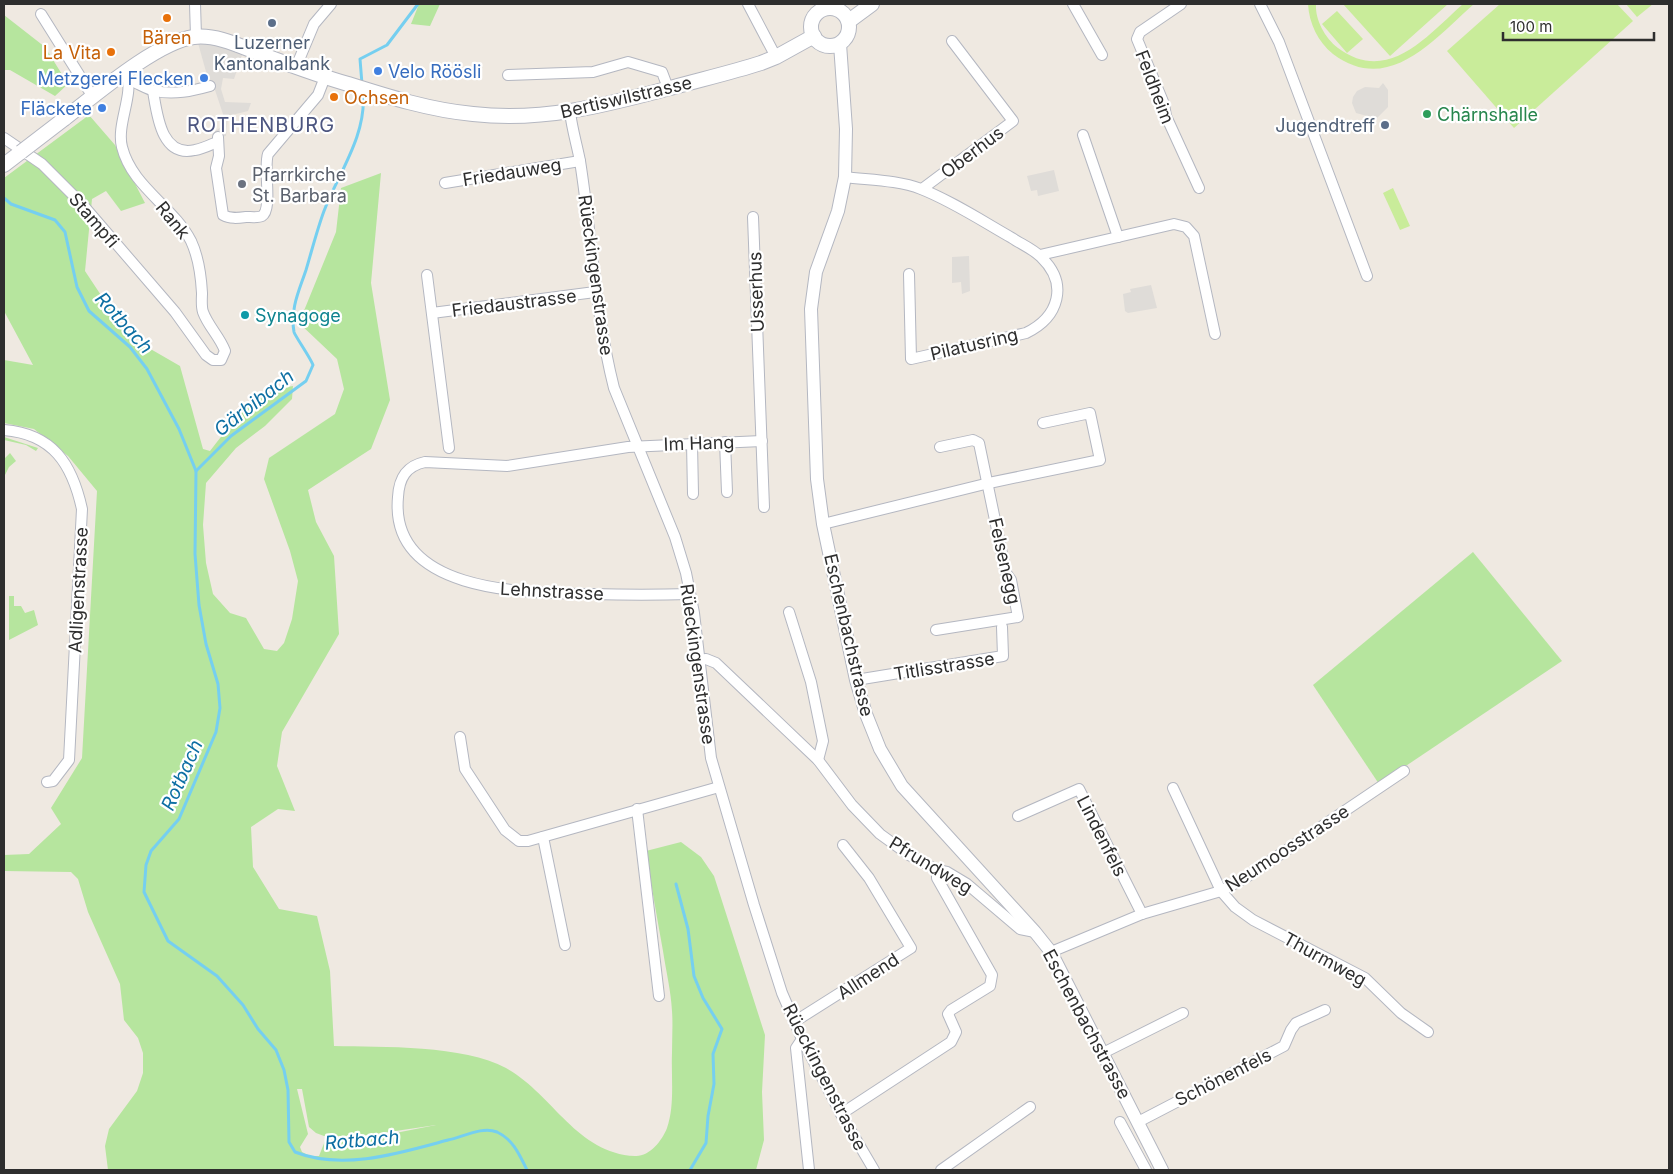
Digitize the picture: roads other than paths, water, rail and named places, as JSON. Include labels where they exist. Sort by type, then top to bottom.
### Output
[{"type":"main road","points":[[849,21],[872,4]]},
{"type":"main road","points":[[823,9],[838,9],[849,21],[848,34],[840,44],[825,46],[814,36],[812,21],[823,9]]},
{"type":"main road","name":"Bertiswilstrasse","points":[[196,36],[223,41],[356,87],[447,111],[481,115],[527,116],[570,112],[668,88],[776,57],[814,36]]},
{"type":"main road","points":[[4,165],[88,100],[127,77],[166,45],[196,36]]},
{"type":"street","points":[[195,4],[196,36]]},
{"type":"street","points":[[296,67],[314,24],[331,4]]},
{"type":"street","points":[[748,4],[776,57]]},
{"type":"street","points":[[1074,4],[1102,55]]},
{"type":"street","name":"Feldheim","points":[[1182,4],[1140,32],[1137,39],[1164,104],[1166,116],[1199,188]]},
{"type":"street","points":[[1260,4],[1279,42],[1367,276]]},
{"type":"street","points":[[41,14],[88,100]]},
{"type":"street","name":"Oberhus","points":[[922,189],[1013,121],[952,41]]},
{"type":"street","name":"Eschenbachstrasse","points":[[840,44],[846,129],[845,177],[838,212],[816,272],[811,309],[817,479],[823,524],[856,680],[866,714],[880,749],[902,786],[1036,932],[1051,952],[1162,1170]]},
{"type":"street","points":[[508,75],[593,72],[628,62],[662,72],[668,88]]},
{"type":"street","points":[[127,77],[153,90],[173,93],[194,91],[210,86]]},
{"type":"street","name":"Rank","points":[[127,77],[120,122],[122,146],[130,168],[185,231],[191,241],[201,275],[202,311],[222,342],[225,351],[221,360],[213,360],[206,355],[175,312]]},
{"type":"street","points":[[153,90],[158,120],[171,146],[178,150],[186,151],[218,140],[219,156],[216,168],[222,212],[228,218],[260,216],[265,213],[268,204],[265,162],[268,154],[318,95],[325,77]]},
{"type":"street","name":"Rüeckingenstrasse","points":[[570,112],[580,161],[595,292],[614,388],[675,537],[690,594],[707,732],[719,787],[757,914],[794,1022],[841,1114],[874,1170]]},
{"type":"street","points":[[1083,135],[1118,237]]},
{"type":"street","name":"Stampfi","points":[[4,138],[42,164],[82,204],[175,312]]},
{"type":"street","name":"Friedauweg","points":[[444,183],[580,161]]},
{"type":"street","name":"Pilatusring","points":[[845,177],[875,180],[922,189],[975,216],[1040,255],[1053,271],[1057,283],[1057,298],[1051,314],[1038,327],[1026,333],[910,359],[909,274]]},
{"type":"street","name":"Usserhus","points":[[753,217],[762,441]]},
{"type":"street","points":[[1040,255],[1174,224],[1186,227],[1194,236],[1215,334]]},
{"type":"street","name":"Friedaustrasse","points":[[427,275],[449,448]]},
{"type":"street","name":"Friedaustrasse","points":[[432,313],[595,292]]},
{"type":"street","points":[[823,524],[989,483],[1100,460],[1090,413],[1043,423]]},
{"type":"street","name":"Adligenstrasse","points":[[4,430],[35,438],[48,444],[62,458],[72,472],[82,509],[69,760],[53,781],[47,782]]},
{"type":"street","name":"Felsenegg","points":[[936,630],[1018,617],[1011,580],[1006,573],[989,483],[977,440],[940,447]]},
{"type":"street","points":[[762,441],[764,507]]},
{"type":"street","name":"Im Hang","points":[[637,447],[762,441]]},
{"type":"street","points":[[725,442],[727,492]]},
{"type":"street","points":[[692,443],[693,494]]},
{"type":"street","name":"Lehnstrasse","points":[[637,447],[606,449],[507,466],[433,462],[414,464],[402,476],[400,482],[397,513],[401,530],[411,547],[430,564],[456,578],[484,588],[528,593],[690,594]]},
{"type":"street","points":[[789,612],[811,682],[823,741],[818,760]]},
{"type":"street","name":"Titlisstrasse","points":[[856,680],[1003,656],[1002,627]]},
{"type":"street","name":"Pfrundweg","points":[[699,660],[706,659],[716,663],[818,760],[852,805],[880,834],[909,855],[937,870],[947,872],[967,884],[1020,929],[1036,932]]},
{"type":"street","points":[[460,738],[465,769],[505,830],[519,841],[528,842],[636,809],[719,787]]},
{"type":"street","name":"Neumoosstrasse","points":[[1051,952],[1142,914],[1221,891],[1245,878],[1404,771]]},
{"type":"street","name":"Thurmweg","points":[[1173,788],[1221,891],[1235,907],[1253,920],[1365,978],[1401,1013],[1428,1032]]},
{"type":"street","name":"Lindenfels","points":[[1018,816],[1079,789],[1142,914]]},
{"type":"street","points":[[636,809],[659,996]]},
{"type":"street","points":[[543,837],[565,944]]},
{"type":"street","name":"Allmend","points":[[794,1022],[911,948],[869,878],[843,845]]},
{"type":"street","points":[[841,1114],[951,1042],[956,1032],[948,1014],[951,1010],[990,986],[992,975],[938,878],[937,870]]},
{"type":"street","name":"Schönenfels","points":[[1138,1122],[1284,1046],[1296,1023],[1325,1010]]},
{"type":"street","points":[[1103,1053],[1183,1013]]},
{"type":"street","points":[[802,1040],[796,1048],[809,1170]]},
{"type":"street","points":[[941,1170],[1030,1107]]},
{"type":"street","points":[[1120,1122],[1146,1170]]},
{"type":"waterway","name":"Gärbibach","points":[[362,84],[360,59],[387,45],[418,4]]},
{"type":"waterway","name":"Gärbibach","points":[[196,471],[231,436],[306,381],[313,365],[294,332],[294,308],[324,211],[350,154],[361,124],[363,93]]},
{"type":"waterway","name":"Rotbach","points":[[4,198],[11,204],[55,220],[65,232],[77,287],[89,311],[130,347],[147,369],[179,429],[196,471],[195,554],[199,605],[206,644],[218,684],[220,708],[216,732],[179,819],[151,851],[146,865],[144,892],[168,941],[217,976],[243,1005],[258,1029],[276,1050],[284,1070],[288,1090],[289,1142],[295,1152],[332,1160],[372,1158],[411,1150],[479,1131],[491,1130],[503,1135],[512,1143],[527,1170]]},
{"type":"waterway","points":[[676,884],[688,929],[694,976],[703,998],[722,1029],[713,1054],[714,1084],[708,1116],[706,1143],[690,1170]]},
{"type":"place","name":"Bären","points":[[167,18]]},
{"type":"place","name":"Luzerner Kantonalbank","points":[[272,23]]},
{"type":"place","name":"La Vita","points":[[111,52]]},
{"type":"place","name":"Velo Röösli","points":[[378,71]]},
{"type":"place","name":"Metzgerei Flecken","points":[[204,78]]},
{"type":"place","name":"Ochsen","points":[[334,97]]},
{"type":"place","name":"Fläckete","points":[[102,108]]},
{"type":"place","name":"Chärnshalle","points":[[1427,114]]},
{"type":"place","name":"Jugendtreff","points":[[1385,125]]},
{"type":"place","name":"Pfarrkirche St. Barbara","points":[[242,184]]},
{"type":"place","name":"Synagoge","points":[[245,315]]},
{"type":"district","name":"ROTHENBURG","points":[[261,125]]}]
